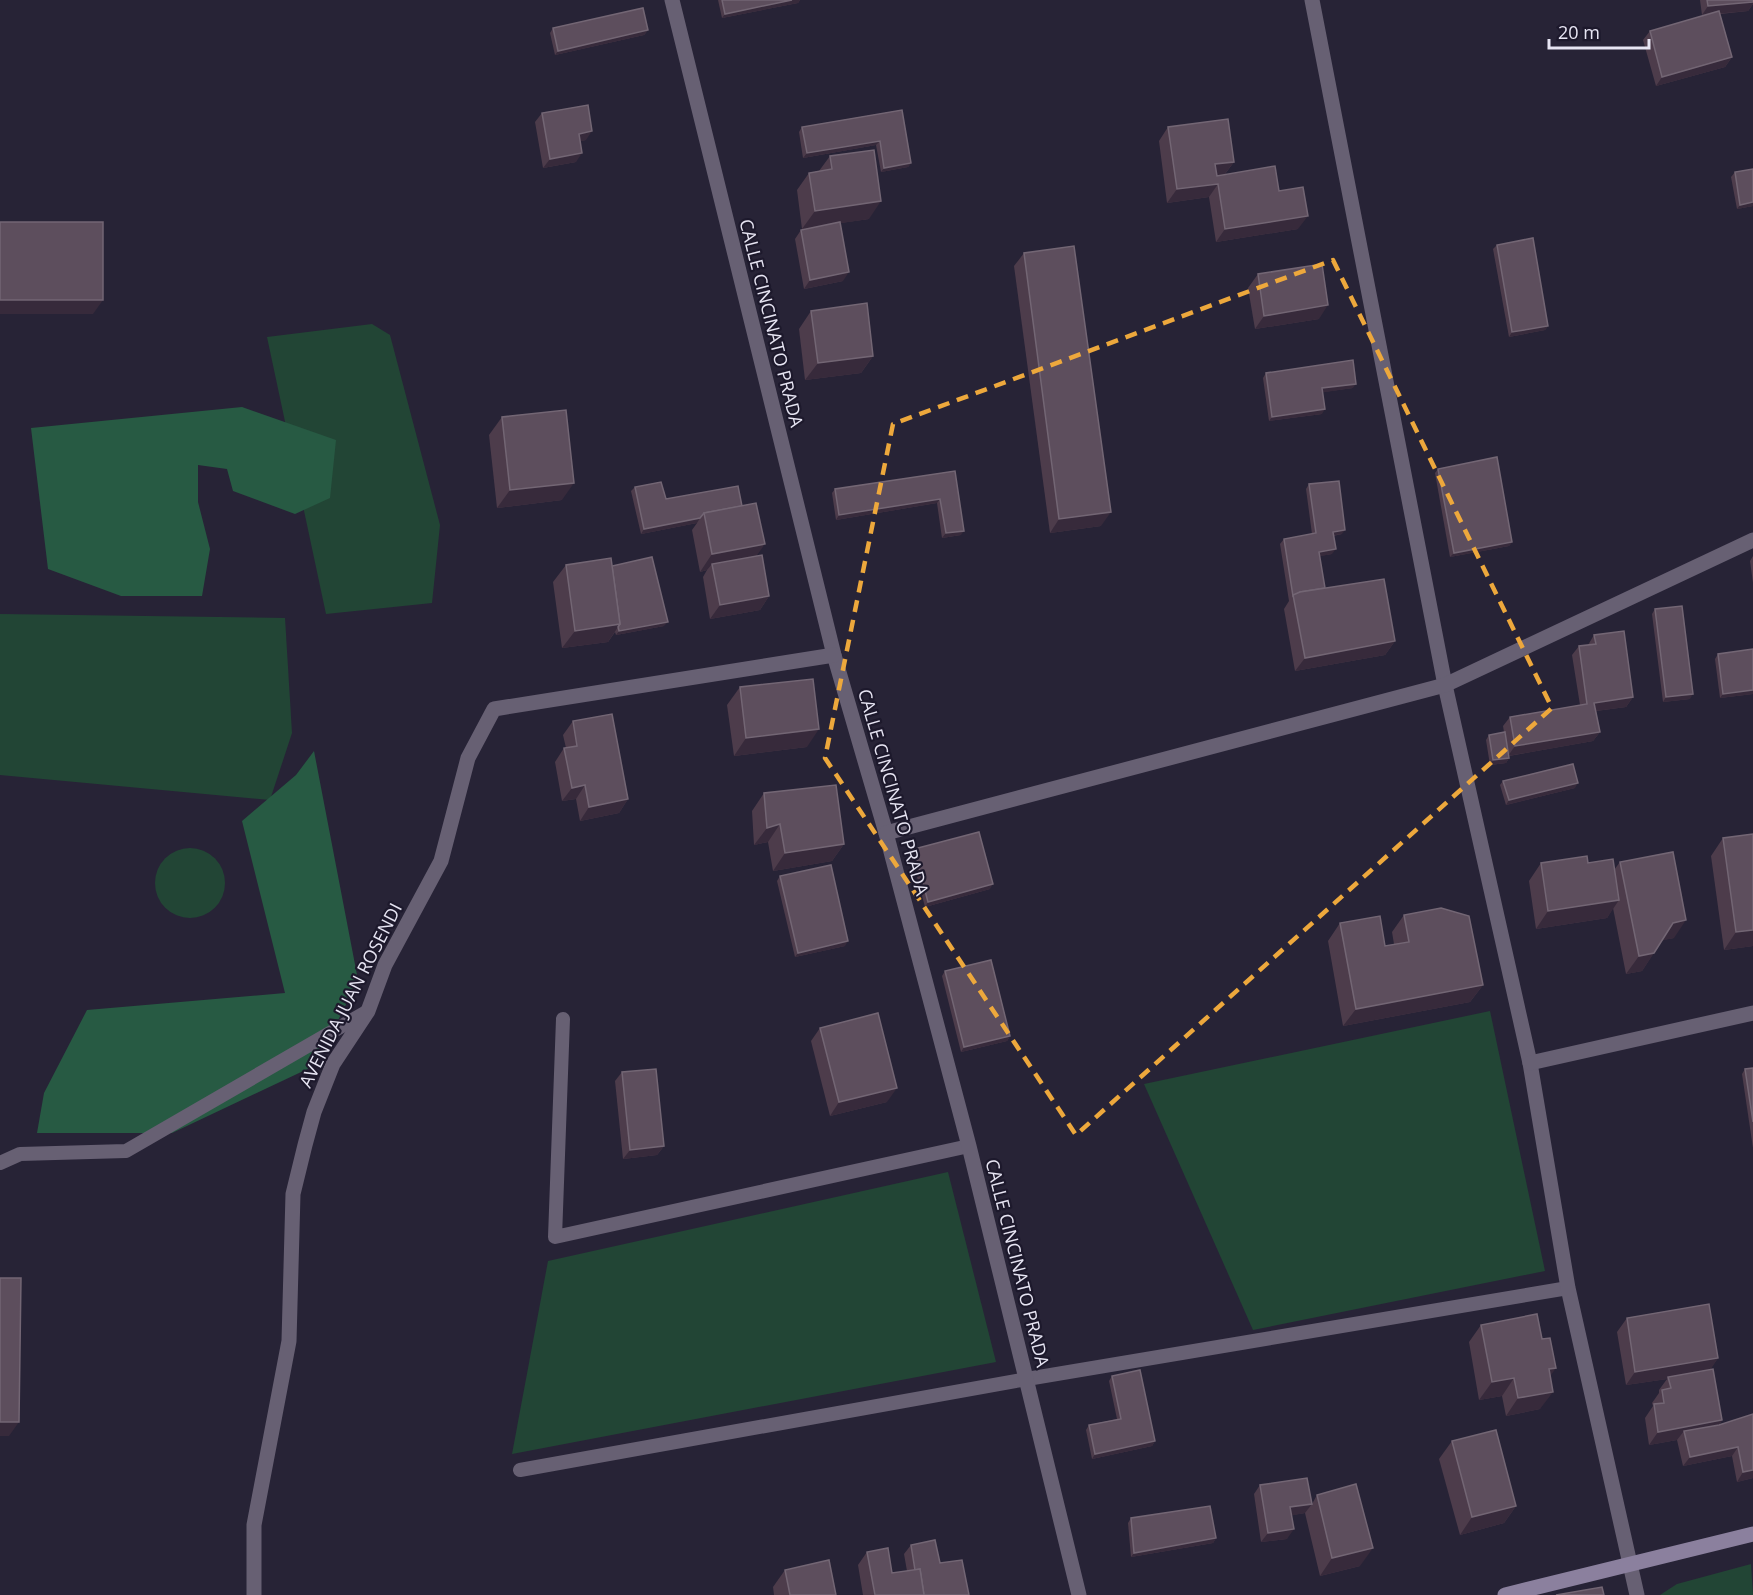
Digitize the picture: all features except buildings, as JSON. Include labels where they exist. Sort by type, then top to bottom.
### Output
[{"type":"main road","points":[[1505,1595],[1753,1534]]},
{"type":"street","name":"CALLE CINCINATO PRADA","points":[[672,0],[834,655],[886,833],[969,1146],[1079,1595]]},
{"type":"street","points":[[1312,0],[1445,685],[1530,1063],[1568,1288],[1637,1595]]},
{"type":"street","points":[[886,833],[1445,685],[1753,540]]},
{"type":"street","name":"AVENIDA JUAN ROSENDI","points":[[254,1595],[254,1525],[289,1341],[293,1194],[314,1112],[333,1064],[368,1011],[384,965],[441,861],[468,758],[494,709],[834,655]]},
{"type":"street","points":[[1530,1063],[1753,1013]]},
{"type":"lane","points":[[0,1163],[20,1155],[126,1151],[368,1011]]},
{"type":"lane","points":[[563,1019],[555,1237],[969,1146]]},
{"type":"lane","points":[[520,1470],[1027,1379],[1568,1288]]},
{"type":"highlighted area","points":[[1333,260],[1552,708],[1076,1135],[825,758],[893,424]]},
{"type":"green space","points":[[372,324],[390,335],[440,525],[432,603],[326,614],[267,337]]},
{"type":"green space","points":[[242,407],[336,440],[330,498],[295,514],[233,491],[227,469],[198,465],[198,502],[210,549],[202,596],[121,596],[48,569],[31,428]]},
{"type":"green space","points":[[0,614],[285,618],[292,733],[270,800],[0,775]]},
{"type":"green space","points":[[314,751],[358,980],[316,1065],[172,1133],[37,1133],[44,1093],[87,1010],[285,993],[242,821],[296,775]]},
{"type":"green space","points":[[197,848],[210,854],[219,863],[223,869],[225,883],[223,897],[215,908],[204,916],[183,918],[165,908],[157,897],[155,876],[165,858],[176,850]]},
{"type":"green space","points":[[1490,1011],[1545,1271],[1253,1330],[1144,1084]]},
{"type":"green space","points":[[948,1172],[996,1362],[512,1454],[548,1261]]},
{"type":"green space","points":[[1751,1564],[1753,1595],[1660,1595],[1677,1584]]}]
